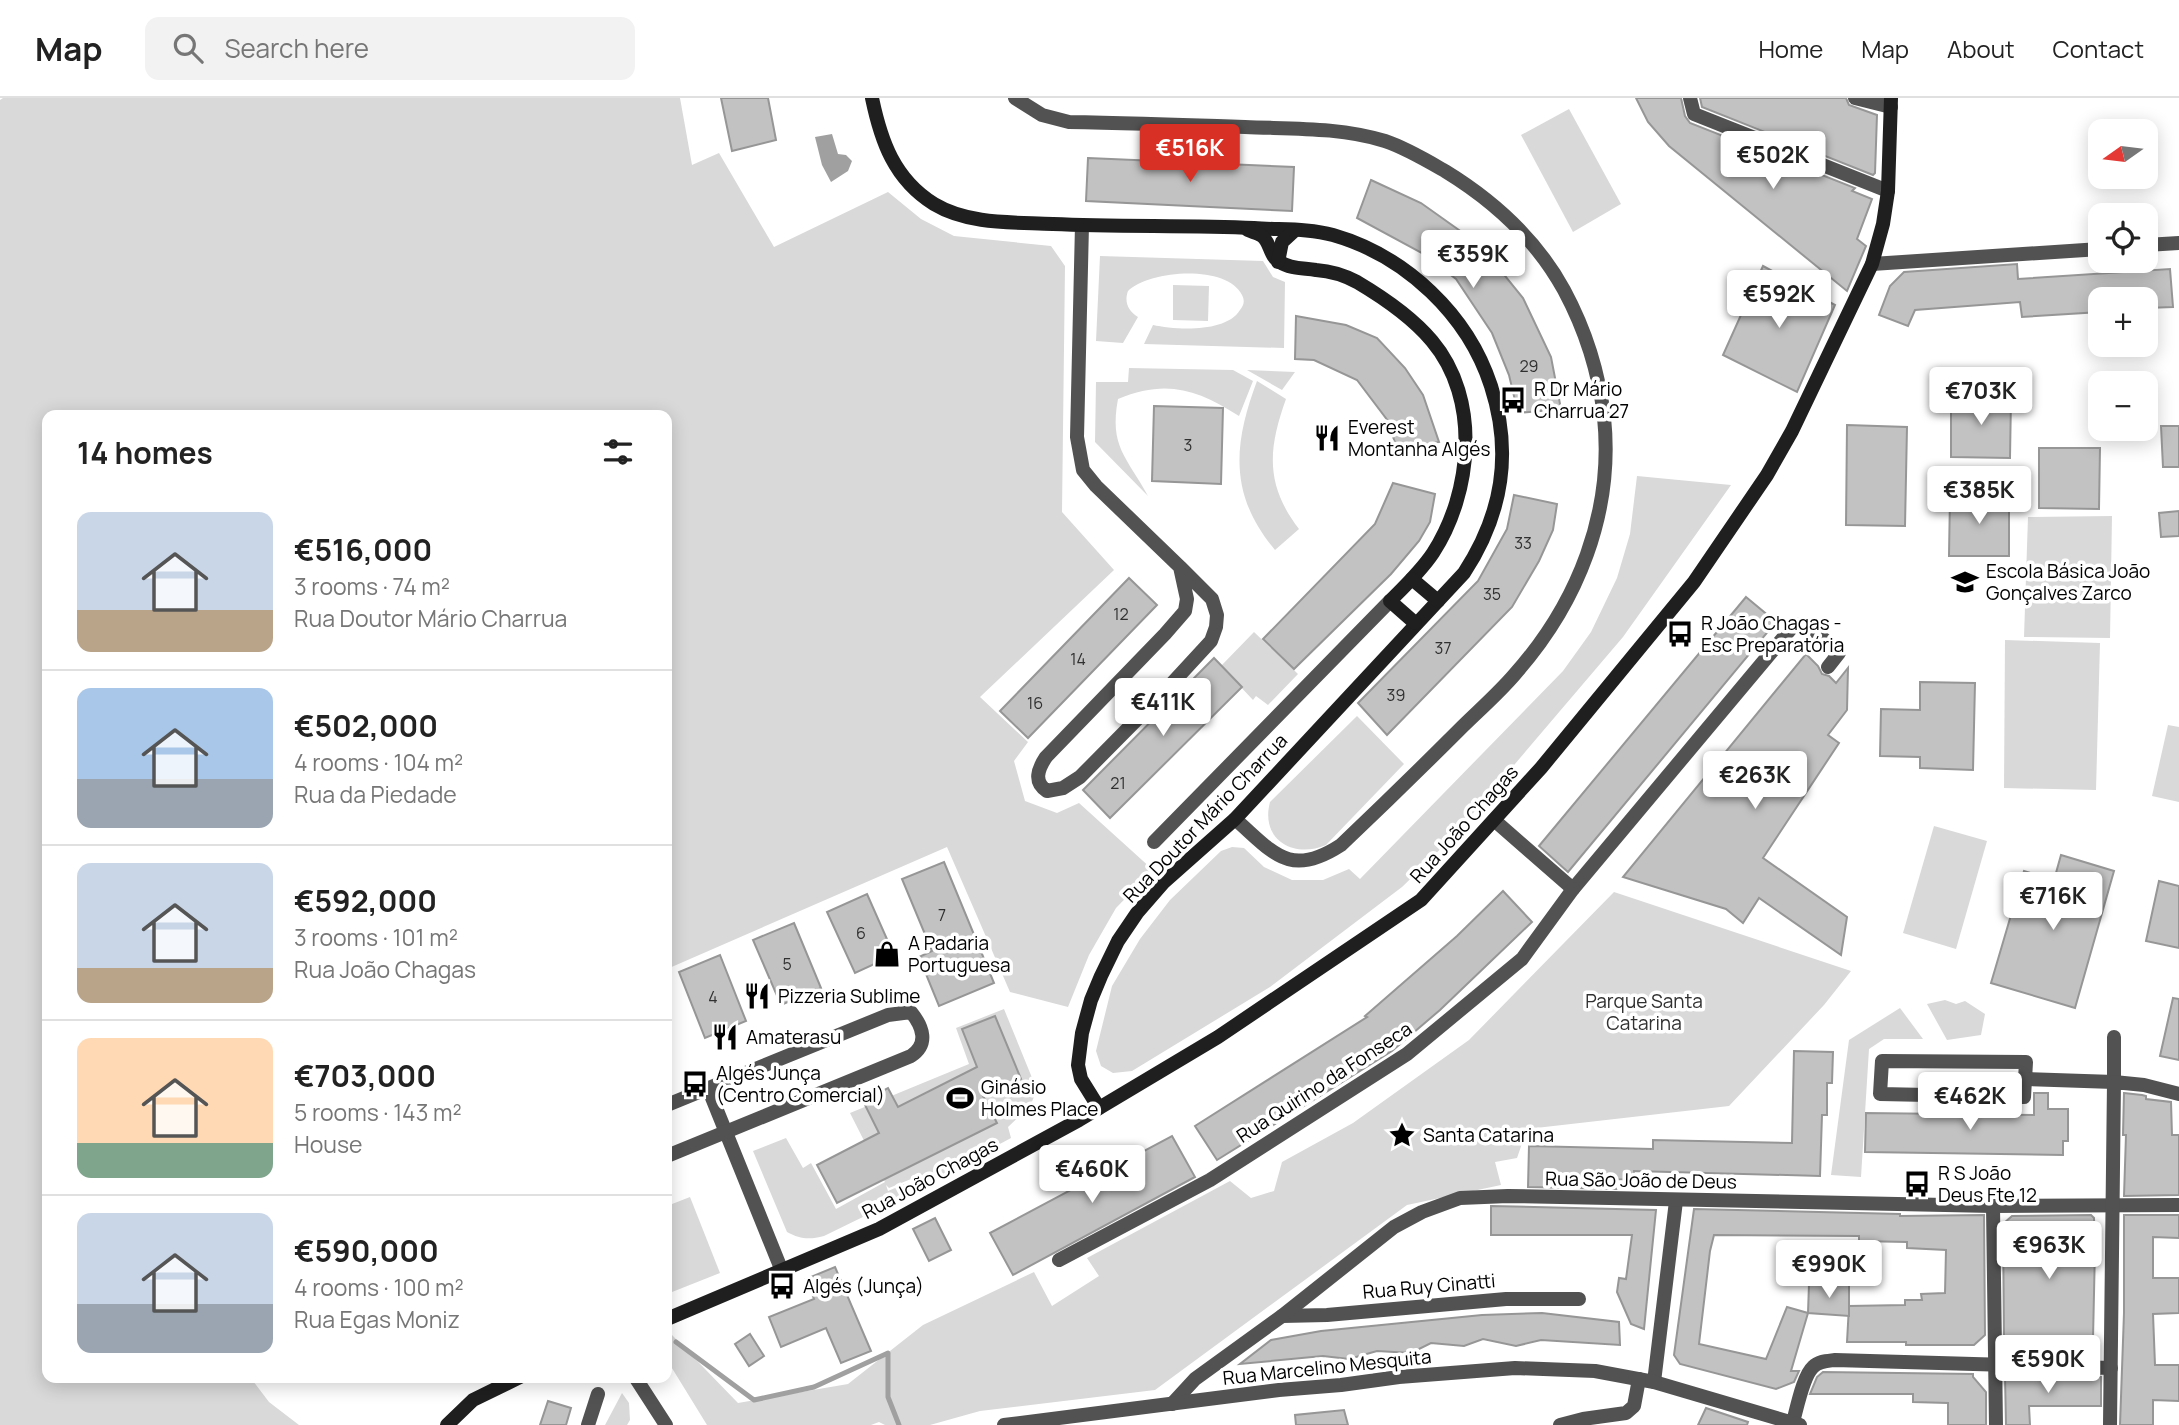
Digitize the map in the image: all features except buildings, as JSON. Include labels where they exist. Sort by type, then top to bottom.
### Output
[{"type":"street","name":"Rua Doutor Mário Charrua","points":[[872,98],[883,144],[892,160],[922,194],[953,213],[1000,222],[1295,230],[1333,235],[1380,256],[1406,271],[1428,289],[1452,314],[1472,341],[1485,366],[1501,427],[1498,495],[1492,520],[1464,573],[1234,819],[1164,882],[1137,913],[1118,941],[1091,1000],[1082,1033],[1078,1065],[1081,1079],[1099,1108]]},
{"type":"street","points":[[1015,98],[1042,115],[1069,122],[1323,130],[1377,139],[1411,152],[1476,191],[1520,228],[1557,277],[1569,300],[1598,377],[1607,463],[1604,490],[1589,554],[1574,587],[1516,674],[1341,845],[1322,857],[1288,860],[1275,856],[1234,819]]},
{"type":"street","points":[[1690,98],[1695,114],[1888,191]]},
{"type":"street","points":[[1855,98],[1891,103]]},
{"type":"street","name":"Rua João Chagas","points":[[672,1317],[879,1229],[1099,1108],[1218,1037],[1421,900],[1541,768],[1694,582],[1731,531],[1792,431],[1872,264],[1883,224],[1888,191],[1891,103]]},
{"type":"street","points":[[1082,225],[1077,437],[1083,470],[1096,486],[1180,567],[1212,599],[1217,615],[1211,641],[1080,777],[1063,788],[1047,791],[1043,789],[1038,775],[1046,757],[1185,611],[1185,586],[1180,567]]},
{"type":"street","points":[[1244,228],[1263,237],[1278,262]]},
{"type":"street","points":[[1278,262],[1282,242],[1295,230]]},
{"type":"street","points":[[2158,244],[2179,243]]},
{"type":"street","points":[[1872,264],[2088,249]]},
{"type":"street","name":"Rua Doutor Mário Charrua","points":[[1154,842],[1412,579],[1438,543],[1462,480],[1466,453],[1465,425],[1450,370],[1434,342],[1401,311],[1338,274],[1290,267],[1278,262]]},
{"type":"street","points":[[1412,579],[1438,601]]},
{"type":"street","points":[[1390,601],[1415,623]]},
{"type":"street","name":"Rua Quirino da Fonseca","points":[[1059,1260],[1210,1180],[1407,1054],[1522,959],[1573,889],[1794,625],[1807,624],[1839,653],[1828,667]]},
{"type":"street","points":[[1494,820],[1573,889]]},
{"type":"street","points":[[672,1103],[897,1013],[911,1012],[922,1028],[920,1049],[911,1056],[672,1154]]},
{"type":"street","points":[[2110,1425],[2113,1037]]},
{"type":"street","points":[[1882,1062],[2026,1062],[2025,1079],[2024,1097],[1880,1094],[1882,1062]]},
{"type":"street","points":[[2025,1079],[2114,1082],[2144,1085],[2179,1094]]},
{"type":"street","points":[[708,1088],[782,1271]]},
{"type":"street","name":"Rua São João de Deus","points":[[1172,1404],[1195,1379],[1282,1316],[1394,1227],[1422,1212],[1460,1198],[1508,1196],[1993,1206],[2179,1205]]},
{"type":"street","points":[[1654,1382],[1661,1345],[1676,1201]]},
{"type":"street","points":[[1993,1206],[1996,1425]]},
{"type":"street","name":"Rua Ruy Cinatti","points":[[1282,1316],[1327,1315],[1506,1299],[1579,1299]]},
{"type":"street","points":[[1797,1423],[1808,1374],[1814,1365],[1823,1361],[2111,1368]]},
{"type":"street","name":"Rua Marcelino Mesquita","points":[[1004,1425],[1399,1377],[1515,1368],[1595,1371],[1639,1379],[1797,1423]]},
{"type":"street","points":[[1560,1425],[1626,1413],[1634,1406],[1639,1379]]},
{"type":"street","points":[[447,1425],[473,1400],[508,1383]]},
{"type":"street","points":[[639,1383],[666,1425]]},
{"type":"street","points":[[587,1425],[598,1394]]},
{"type":"green space","points":[[680,98],[692,165],[719,153],[774,247],[888,192],[921,219],[954,236],[1051,246],[1065,266],[1062,512],[1114,570],[980,697],[1028,742],[1014,761],[1025,801],[1057,813],[1079,803],[1153,870],[1116,908],[1089,955],[1068,1007],[1010,992],[947,847],[672,967],[672,410],[42,410],[42,1383],[255,1383],[269,1402],[299,1425],[0,1425],[0,100]]},
{"type":"green space","points":[[1569,109],[1621,204],[1573,232],[1521,135]]},
{"type":"green space","points":[[1100,256],[1263,261],[1273,277],[1285,282],[1284,348],[1144,344],[1153,325],[1187,329],[1212,326],[1233,317],[1244,303],[1242,295],[1234,285],[1221,278],[1187,274],[1153,278],[1128,291],[1128,306],[1138,317],[1123,343],[1096,341]]},
{"type":"green space","points":[[1173,285],[1209,286],[1208,321],[1173,320]]},
{"type":"green space","points":[[1129,368],[1233,370],[1253,381],[1239,416],[1209,399],[1181,390],[1151,389],[1118,399],[1118,441],[1148,496],[1095,442],[1096,382],[1128,382]]},
{"type":"green space","points":[[1247,370],[1295,372],[1282,390]]},
{"type":"green space","points":[[1257,381],[1286,399],[1276,434],[1273,466],[1280,497],[1299,529],[1275,550],[1249,509],[1240,469],[1243,427]]},
{"type":"green space","points":[[1637,476],[1731,485],[1623,637],[1469,818],[1402,887],[1270,987],[1132,1071],[1113,1073],[1101,1066],[1096,1051],[1112,986],[1140,939],[1170,900],[1221,851],[1232,847],[1244,848],[1264,867],[1292,880],[1323,880],[1349,869],[1360,879],[1563,671],[1591,632],[1617,578],[1630,534]]},
{"type":"green space","points":[[2112,516],[2110,638],[2024,637],[2028,517]]},
{"type":"green space","points":[[1254,632],[1298,674],[1268,705],[1256,696],[1253,700],[1221,666]]},
{"type":"green space","points":[[2005,640],[2100,643],[2096,790],[2004,788]]},
{"type":"green space","points":[[1357,716],[1404,764],[1326,845],[1302,849],[1282,843],[1270,826],[1270,802]]},
{"type":"green space","points":[[2168,725],[2179,727],[2179,802],[2152,796]]},
{"type":"green space","points":[[1934,826],[1987,841],[1956,949],[1903,933]]},
{"type":"green space","name":"Parque Santa Catarina","points":[[1614,892],[1851,971],[1824,1005],[1729,1106],[1527,1129],[1517,1158],[1495,1162],[1501,1185],[1407,1205],[1155,1390],[980,1411],[930,1425],[885,1425],[879,1422],[871,1425],[707,1425],[672,1368],[672,1335],[738,1403],[848,1384],[923,1325],[1034,1272],[1052,1306],[1099,1276],[1087,1258],[1230,1181],[1251,1198],[1274,1191],[1282,1162],[1353,1123],[1469,1040]]},
{"type":"green space","points":[[1945,1000],[1956,1004],[1965,1001],[1985,1014],[1981,1035],[1947,1040],[1927,1004]]},
{"type":"green space","points":[[1900,1008],[1923,1039],[1884,1039],[1869,1049],[1861,1177],[1831,1175],[1849,1040]]},
{"type":"green space","name":"Ginásio Holmes Place","points":[[1004,1009],[1037,1090],[1030,1106],[1008,1127],[1011,1138],[916,1189],[911,1179],[889,1188],[886,1185],[888,1191],[909,1182],[914,1192],[824,1236],[805,1238],[787,1232],[753,1151],[786,1138],[803,1168],[811,1163],[836,1209],[885,1182],[850,1113],[969,1064],[956,1028]]},
{"type":"green space","points":[[690,1197],[720,1273],[672,1292],[672,1204]]},
{"type":"green space","points":[[622,1393],[629,1403],[630,1420],[627,1425],[605,1425]]},
{"type":"shaded area","points":[[832,134],[838,154],[846,155],[852,161],[848,171],[831,182],[822,165],[815,137]]},
{"type":"waterway","points":[[676,1342],[754,1400],[814,1387],[888,1353],[888,1397],[899,1425]]},
{"type":"place","name":"R Dr Mário Charrua 27","points":[[1513,400]]},
{"type":"place","name":"Everest Montanha Algés","points":[[1327,438]]},
{"type":"place","name":"Escola Básica João Gonçalves Zarco","points":[[1965,582]]},
{"type":"place","name":"R João Chagas - Esc Preparatória","points":[[1680,634]]},
{"type":"place","name":"A Padaria Portuguesa","points":[[887,954]]},
{"type":"place","name":"Pizzeria Sublime","points":[[757,996]]},
{"type":"place","name":"Amaterasu","points":[[725,1037]]},
{"type":"place","name":"Algés Junça (Centro Comercial)","points":[[695,1084]]},
{"type":"place","name":"Ginásio Holmes Place","points":[[960,1098]]},
{"type":"place","name":"Santa Catarina","points":[[1402,1135]]},
{"type":"place","name":"R S João Deus Fte 12","points":[[1917,1184]]},
{"type":"place","name":"Algés (Junça)","points":[[782,1286]]}]
